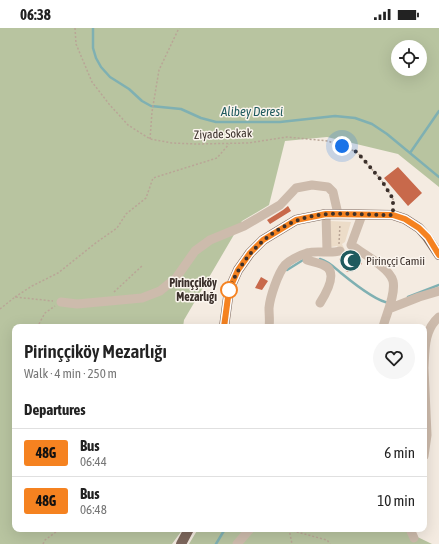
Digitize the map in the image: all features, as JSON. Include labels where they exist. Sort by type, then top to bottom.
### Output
[{"type":"main road","points":[[224,324],[229,290],[238,270],[250,253],[263,240],[296,220],[326,214],[393,215],[405,219],[419,228],[428,237],[439,255]]},
{"type":"main road","points":[[181,544],[187,532]]},
{"type":"street","points":[[61,302],[77,304],[142,298],[160,291],[176,278],[195,251],[200,247],[210,240],[244,226],[280,205],[296,188],[312,185],[328,187],[333,192],[339,214]]},
{"type":"street","points":[[326,214],[327,252]]},
{"type":"street","points":[[269,324],[270,308],[274,289],[281,272],[286,265],[301,255],[307,253],[319,251],[334,252],[344,247],[362,215]]},
{"type":"street","points":[[344,247],[384,268],[390,274],[393,280],[394,289],[383,324]]},
{"type":"street","points":[[307,253],[306,260],[329,268],[330,273],[328,288],[320,303]]},
{"type":"street","points":[[389,308],[439,291]]},
{"type":"street","points":[[427,337],[428,330],[439,317]]},
{"type":"street","points":[[237,544],[247,532]]},
{"type":"street","points":[[411,532],[414,538]]},
{"type":"path","name":"Ziyade Sokak","points":[[75,28],[76,44],[92,82],[128,125],[150,139],[172,143],[229,144],[248,143],[287,137],[328,141],[357,152],[382,181],[393,199],[393,215]]},
{"type":"path","points":[[150,139],[152,112],[159,70],[179,28]]},
{"type":"path","points":[[0,309],[32,286],[58,274],[97,242],[117,228],[126,214],[146,198],[153,178],[217,158],[229,144]]},
{"type":"path","points":[[339,214],[344,247]]},
{"type":"path","points":[[15,297],[61,302]]},
{"type":"path","points":[[43,544],[45,540],[56,532]]},
{"type":"path","points":[[289,532],[292,544]]},
{"type":"path","points":[[297,532],[327,540],[330,544]]},
{"type":"green space","points":[[0,28],[439,28],[439,187],[398,154],[327,137],[285,141],[269,205],[242,221],[184,320],[183,324],[12,324],[12,532],[181,532],[172,544],[0,544]]},
{"type":"green space","points":[[196,532],[407,532],[432,544],[189,544]]},
{"type":"shaded area","points":[[330,221],[351,222],[345,242],[342,244],[347,254],[343,256],[337,246],[331,247],[329,234]]},
{"type":"building","points":[[398,167],[422,193],[408,206],[384,178]]},
{"type":"building","points":[[288,206],[291,211],[270,224],[267,220]]},
{"type":"building","name":"Pirinççi Camii","points":[[351,252],[358,257],[362,264],[347,272],[339,259]]},
{"type":"building","points":[[261,277],[268,281],[262,290],[255,288]]},
{"type":"waterway","name":"Alibey Deresi","points":[[93,28],[93,48],[101,67],[110,77],[151,106],[181,109],[201,118],[216,122],[280,122],[335,116],[355,118],[372,124],[387,134],[439,177]]},
{"type":"waterway","points":[[410,153],[439,111]]},
{"type":"waterway","points":[[320,259],[331,264],[364,291],[383,302],[389,303]]},
{"type":"waterway","points":[[287,270],[303,260]]},
{"type":"waterway","points":[[408,297],[439,285]]},
{"type":"waterway","points":[[216,544],[223,532]]},
{"type":"bus line","name":"48G","points":[[224,324],[229,290],[238,270],[250,253],[263,240],[296,220],[326,214],[393,215],[405,219],[419,228],[428,237],[439,255]]},
{"type":"place","name":"Pirinççi Camii","points":[[351,261]]},
{"type":"place","name":"Pirinççiköy Mezarlığı","points":[[229,290]]},
{"type":"route","points":[[229,290],[238,270],[250,253],[263,240],[296,220],[326,214],[393,215],[393,199],[382,181],[357,152],[342,146]]}]
